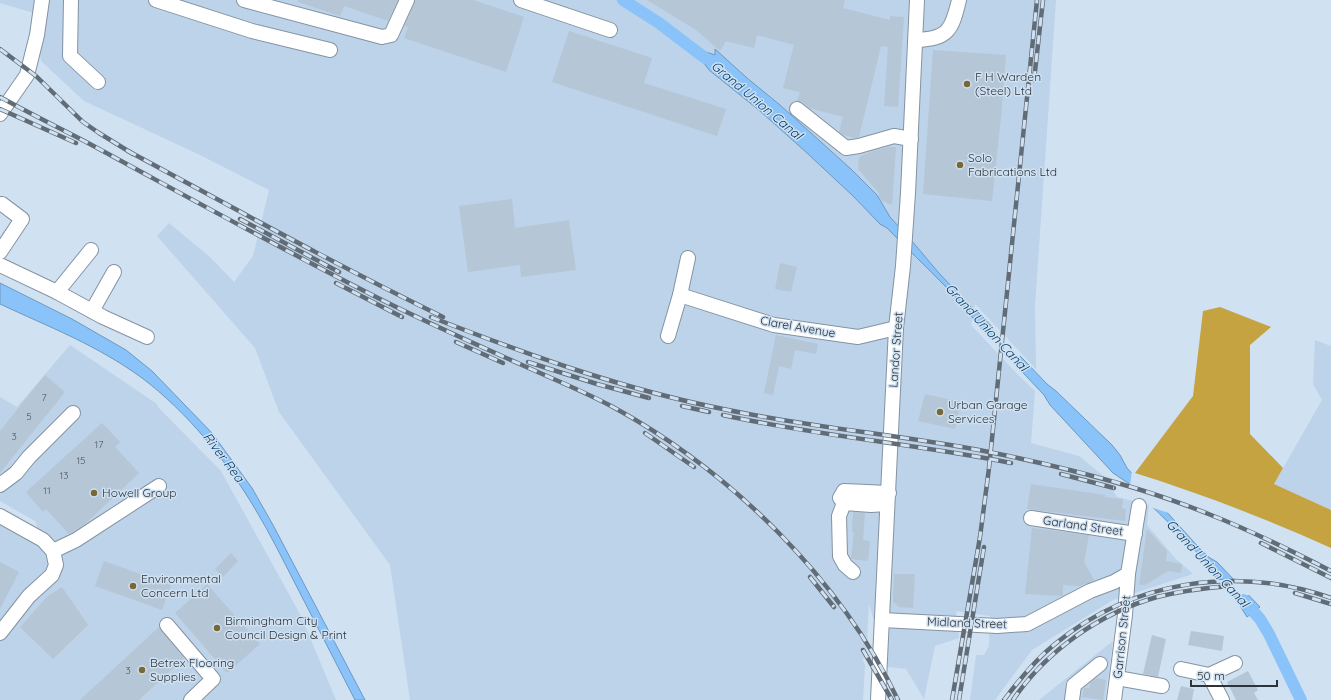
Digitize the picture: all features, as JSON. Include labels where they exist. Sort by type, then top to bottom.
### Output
[{"type":"street","points":[[0,114],[27,75],[37,35],[42,0]]},
{"type":"street","points":[[71,0],[70,56],[98,82]]},
{"type":"street","points":[[156,0],[252,31],[330,50]]},
{"type":"street","points":[[244,0],[382,37],[391,36],[407,0]]},
{"type":"street","points":[[521,0],[610,30]]},
{"type":"street","name":"Landor Street","points":[[878,700],[896,328],[903,266],[908,193],[917,0]]},
{"type":"street","points":[[916,40],[930,40],[943,36],[953,25],[959,0]]},
{"type":"street","points":[[797,109],[846,148],[859,146],[894,136],[911,139]]},
{"type":"street","points":[[0,252],[22,219],[2,204]]},
{"type":"street","points":[[57,292],[91,250]]},
{"type":"street","points":[[668,336],[680,295],[688,258]]},
{"type":"street","points":[[0,265],[147,337]]},
{"type":"street","points":[[92,311],[114,272]]},
{"type":"street","name":"Clarel Avenue","points":[[680,295],[774,325],[858,337],[896,328]]},
{"type":"street","points":[[0,485],[16,473],[29,457],[73,413]]},
{"type":"street","points":[[52,552],[76,540],[158,486]]},
{"type":"street","points":[[854,572],[845,565],[840,556],[839,516],[844,503],[840,498],[844,490],[888,499]]},
{"type":"street","name":"Garrison Street","points":[[1114,700],[1126,609],[1128,574],[1139,506]]},
{"type":"street","points":[[0,516],[43,540],[52,552],[56,565],[52,575],[29,596],[0,633]]},
{"type":"street","name":"Garland Street","points":[[1031,518],[1135,534]]},
{"type":"street","name":"Garrison Street","points":[[1114,582],[1128,574]]},
{"type":"street","name":"Midland Street","points":[[882,620],[997,626],[1027,624],[1090,591],[1114,582]]},
{"type":"street","points":[[167,624],[213,680],[192,700]]},
{"type":"street","points":[[1181,669],[1209,675],[1235,663]]},
{"type":"street","points":[[1073,700],[1074,685],[1100,664]]},
{"type":"street","points":[[1209,675],[1222,700]]},
{"type":"street","points":[[1117,678],[1162,686]]},
{"type":"shaded area","points":[[0,0],[1056,0],[1035,306],[1036,369],[975,304],[971,325],[1035,391],[1031,443],[1079,456],[1106,478],[1117,497],[1149,505],[1147,525],[1176,559],[1193,574],[1113,600],[1032,650],[995,700],[970,700],[976,655],[984,655],[989,646],[990,616],[956,611],[959,638],[935,646],[924,699],[906,669],[888,667],[869,604],[866,658],[862,659],[865,665],[863,700],[410,700],[390,565],[279,412],[255,348],[157,236],[169,223],[211,258],[234,282],[253,256],[269,190],[198,154],[84,101],[41,61],[34,13],[0,3]]},
{"type":"shaded area","points":[[1220,307],[1271,327],[1250,345],[1250,434],[1283,468],[1274,484],[1331,510],[1331,548],[1234,508],[1135,473],[1193,396],[1203,311]]},
{"type":"shaded area","points":[[1315,340],[1331,346],[1331,510],[1274,484],[1322,400],[1313,384]]},
{"type":"shaded area","points":[[70,345],[157,404],[158,407],[221,471],[301,616],[336,700],[0,700],[0,525],[39,546],[39,532],[35,521],[0,501],[0,397],[17,407]]},
{"type":"shaded area","points":[[1113,641],[1105,700],[1039,700]]},
{"type":"water","points":[[695,46],[715,55],[715,49],[852,170],[877,195],[890,217],[938,272],[1047,384],[1112,445],[1120,455],[1127,468],[1202,551],[1217,562],[1260,607],[1247,617],[1232,593],[1216,578],[1205,561],[1128,483],[1113,473],[1050,405],[1044,395],[976,323],[966,309],[946,287],[887,228],[880,224],[853,196],[807,153],[760,111],[709,70],[698,55],[691,50]]},
{"type":"water","name":"River Rea","points":[[0,283],[72,319],[126,350],[152,371],[212,433],[252,488],[365,700],[355,700],[278,551],[243,489],[218,454],[190,421],[159,391],[125,366],[72,337],[0,304]]},
{"type":"pier","points":[[994,326],[1020,354],[1018,370],[991,342]]},
{"type":"pier","points":[[1132,470],[1172,514],[1150,507],[1127,484],[1130,485]]},
{"type":"pier","points":[[1216,580],[1238,580],[1252,595],[1231,595]]},
{"type":"building","points":[[298,0],[398,0],[388,21],[344,6],[340,16],[298,2]]},
{"type":"building","points":[[415,0],[473,0],[524,17],[506,72],[404,38],[408,27],[404,26]]},
{"type":"building","points":[[647,0],[845,0],[843,8],[890,20],[890,16],[904,17],[898,107],[884,106],[888,47],[881,46],[859,137],[856,138],[843,135],[839,132],[843,117],[809,108],[802,102],[797,101],[800,92],[783,88],[794,45],[757,35],[754,48],[726,41],[720,51],[696,30]]},
{"type":"building","points":[[569,31],[652,58],[644,83],[726,109],[717,136],[552,82]]},
{"type":"building","points":[[933,50],[1006,55],[992,201],[923,194]]},
{"type":"building","points":[[888,147],[896,147],[892,205],[880,200],[879,193],[858,169],[859,157]]},
{"type":"building","points":[[512,199],[515,228],[569,220],[576,270],[521,277],[520,265],[468,272],[459,206]]},
{"type":"building","points":[[780,263],[797,267],[791,292],[775,289]]},
{"type":"building","points":[[776,335],[818,344],[816,354],[795,350],[791,369],[779,366],[773,395],[764,393]]},
{"type":"building","points":[[45,375],[65,392],[0,473],[0,431]]},
{"type":"building","name":"Urban Garage Services","points":[[925,394],[961,402],[955,429],[918,421]]},
{"type":"building","points":[[102,423],[120,442],[115,447],[139,473],[84,525],[69,534],[46,509],[43,512],[26,492]]},
{"type":"building","points":[[1031,484],[1123,499],[1122,508],[1126,509],[1125,521],[1027,509]]},
{"type":"building","points":[[853,512],[865,513],[863,540],[870,541],[868,561],[851,559],[854,532],[852,532]]},
{"type":"building","points":[[1032,528],[1089,535],[1084,562],[1094,580],[1080,586],[1063,585],[1063,596],[1025,594]]},
{"type":"building","points":[[1147,529],[1167,551],[1166,561],[1182,564],[1181,573],[1168,571],[1145,585],[1139,585]]},
{"type":"building","points":[[231,553],[238,561],[223,577],[215,569]]},
{"type":"building","name":"Environmental Concern Ltd","points":[[104,561],[171,585],[162,610],[95,586]]},
{"type":"building","points":[[0,562],[19,572],[0,609]]},
{"type":"building","points":[[894,574],[915,574],[913,608],[899,607],[893,602]]},
{"type":"building","name":"Birmingham City Council Design & Print","points":[[207,584],[260,644],[227,673],[175,613]]},
{"type":"building","points":[[62,587],[88,625],[53,659],[20,627],[48,596]]},
{"type":"building","name":"Betrex Flooring Supplies","points":[[159,627],[184,658],[139,700],[80,700]]},
{"type":"building","points":[[1191,631],[1224,636],[1222,651],[1188,645]]},
{"type":"building","points":[[1152,635],[1166,639],[1158,677],[1143,674]]},
{"type":"building","points":[[1248,671],[1258,690],[1254,693],[1258,700],[1236,700],[1227,682]]},
{"type":"building","points":[[1096,678],[1106,680],[1103,700],[1082,697],[1084,688],[1089,688],[1090,683]]},
{"type":"building","points":[[1181,686],[1194,689],[1192,700],[1177,700]]},
{"type":"waterway","name":"Grand Union Canal","points":[[623,0],[659,23],[705,58]]},
{"type":"waterway","name":"Grand Union Canal","points":[[1243,600],[1260,619],[1269,634],[1301,700]]},
{"type":"railway","points":[[952,700],[980,537],[989,468],[1037,0]]},
{"type":"railway","points":[[1034,80],[1043,0]]},
{"type":"railway","points":[[0,49],[36,76],[83,122],[133,154]]},
{"type":"railway","points":[[0,97],[382,300],[613,407],[656,433],[699,463],[739,496],[778,532],[813,571],[845,612],[874,655],[898,700]]},
{"type":"railway","points":[[0,109],[76,143]]},
{"type":"railway","points":[[128,151],[324,256],[443,317]]},
{"type":"railway","points":[[240,219],[339,272]]},
{"type":"railway","points":[[336,283],[402,317]]},
{"type":"railway","points":[[431,317],[540,358],[614,382],[690,402],[793,422],[989,452],[1102,478],[1157,495],[1226,521],[1331,571]]},
{"type":"railway","points":[[456,342],[503,363]]},
{"type":"railway","points":[[528,362],[597,384],[649,398]]},
{"type":"railway","points":[[682,406],[709,412]]},
{"type":"railway","points":[[723,415],[795,429],[939,450],[1011,463]]},
{"type":"railway","points":[[645,433],[694,467]]},
{"type":"railway","points":[[1061,474],[1114,488]]},
{"type":"railway","points":[[1261,543],[1331,578]]},
{"type":"railway","points":[[959,700],[984,547]]},
{"type":"railway","points":[[810,577],[834,607]]},
{"type":"railway","points":[[1004,700],[1015,685],[1041,657],[1055,644],[1085,622],[1118,605],[1152,593],[1187,585],[1223,581],[1259,582],[1295,588],[1331,598]]},
{"type":"railway","points":[[1013,700],[1041,665],[1058,650],[1076,636],[1115,613],[1157,597],[1193,590],[1229,586]]},
{"type":"railway","points":[[1295,593],[1331,604]]},
{"type":"railway","points":[[863,650],[892,700]]},
{"type":"place","name":"F H Warden (Steel) Ltd","points":[[967,84]]},
{"type":"place","name":"Solo Fabrications Ltd","points":[[960,165]]},
{"type":"place","name":"Urban Garage Services","points":[[940,412]]},
{"type":"place","name":"Howell Group","points":[[94,493]]},
{"type":"place","name":"Environmental Concern Ltd","points":[[133,586]]},
{"type":"place","name":"Birmingham City Council Design & Print","points":[[217,628]]},
{"type":"place","name":"Betrex Flooring Supplies","points":[[142,670]]}]
